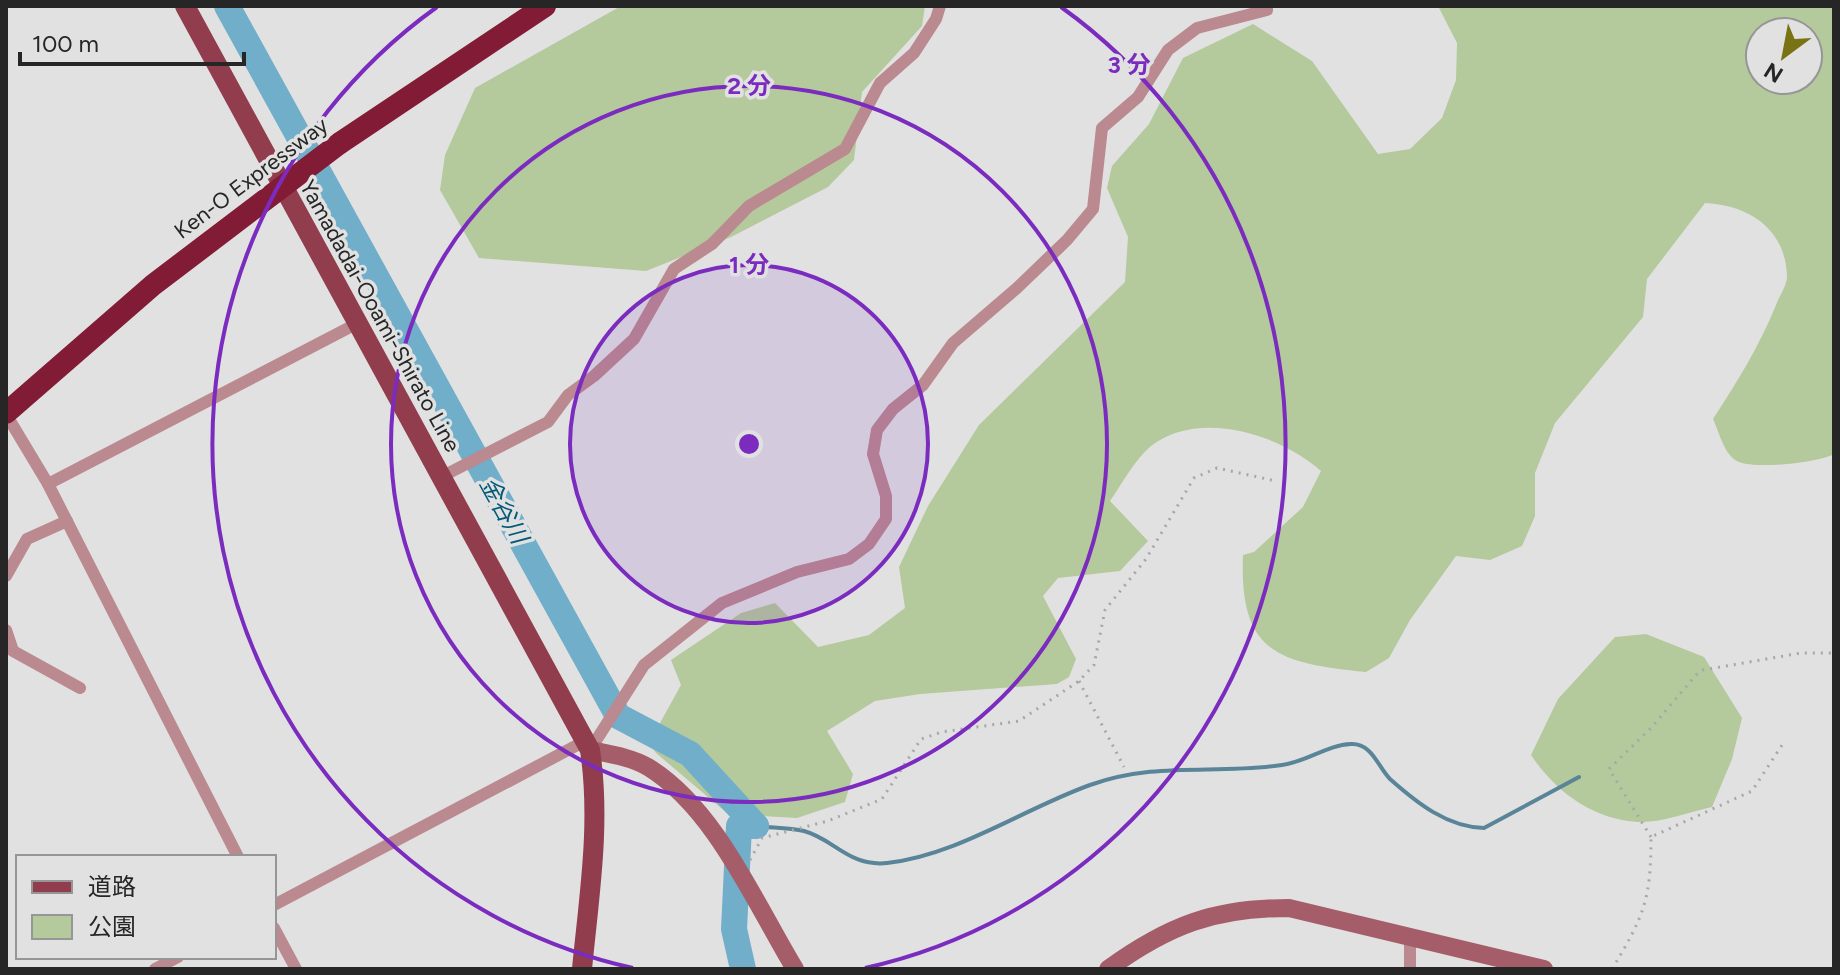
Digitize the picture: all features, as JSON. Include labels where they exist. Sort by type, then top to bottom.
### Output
[{"type":"highway","name":"Ken-O Expressway","points":[[6,413],[153,285],[340,143],[545,6]]},
{"type":"main road","name":"Yamadadai-Ooami-Shirato Line","points":[[185,6],[587,746],[596,789],[582,969]]},
{"type":"street","points":[[441,477],[548,422],[568,395],[634,339],[674,269],[712,244],[749,206],[845,149],[880,83],[914,53],[936,19],[940,6]]},
{"type":"street","points":[[276,904],[587,746],[644,665],[722,603],[797,572],[849,559],[869,544],[886,519],[886,496],[873,454],[877,430],[893,409],[923,385],[953,343],[1067,240],[1093,209],[1102,128],[1138,97],[1168,50],[1197,28],[1267,10],[1267,6]]},
{"type":"street","points":[[48,484],[356,324]]},
{"type":"street","points":[[6,413],[48,484],[237,855]]},
{"type":"street","points":[[6,576],[27,539],[67,521]]},
{"type":"street","points":[[6,630],[10,654],[80,688]]},
{"type":"street","points":[[587,746],[647,766],[683,793],[704,818],[795,969]]},
{"type":"street","points":[[1108,969],[1186,922],[1250,908],[1289,908],[1544,969]]},
{"type":"street","points":[[276,932],[296,969]]},
{"type":"street","points":[[1410,937],[1410,969]]},
{"type":"street","points":[[155,969],[174,959]]},
{"type":"path","points":[[740,877],[762,838],[828,821],[882,799],[921,739],[942,732],[1019,721],[1079,681],[1094,665],[1105,610],[1146,559],[1194,478],[1217,468],[1276,481]]},
{"type":"path","points":[[1612,969],[1636,929],[1651,886],[1651,837],[1609,769],[1703,670],[1801,653],[1834,653]]},
{"type":"path","points":[[1079,681],[1124,767]]},
{"type":"path","points":[[1651,837],[1752,791],[1782,745]]},
{"type":"green space","points":[[621,6],[925,6],[922,26],[862,92],[854,160],[828,187],[731,237],[646,271],[479,258],[440,190],[445,155],[475,88]]},
{"type":"green space","points":[[1438,6],[1834,6],[1834,454],[1802,462],[1748,464],[1734,459],[1723,444],[1713,419],[1755,350],[1787,277],[1780,245],[1762,223],[1736,209],[1705,203],[1647,279],[1643,317],[1555,423],[1535,473],[1535,516],[1522,546],[1490,560],[1456,556],[1410,620],[1389,658],[1366,672],[1310,664],[1288,657],[1270,647],[1257,633],[1248,614],[1243,555],[1254,552],[1303,507],[1321,471],[1283,446],[1261,437],[1215,428],[1192,429],[1170,435],[1145,451],[1110,501],[1148,541],[1120,571],[1058,578],[1043,596],[1076,659],[1069,677],[1057,684],[920,694],[875,701],[827,731],[853,774],[845,802],[797,818],[728,814],[656,753],[649,743],[681,685],[671,660],[741,613],[775,603],[818,647],[869,635],[905,608],[899,567],[928,506],[979,425],[1125,282],[1128,237],[1107,188],[1112,166],[1149,124],[1183,58],[1253,24],[1312,61],[1378,154],[1410,149],[1442,118],[1456,80],[1457,43]]},
{"type":"green space","points":[[1646,634],[1704,657],[1742,718],[1732,759],[1712,807],[1666,819],[1638,822],[1605,815],[1577,801],[1552,781],[1531,755],[1558,699],[1615,637]]},
{"type":"waterway","name":"金谷川","points":[[227,6],[618,716],[690,754],[756,826]]},
{"type":"waterway","points":[[756,826],[804,831],[862,861],[887,863],[939,851],[1065,795],[1115,778],[1163,771],[1282,765],[1351,744],[1369,751],[1390,779],[1422,805],[1470,827],[1484,828],[1579,777]]},
{"type":"waterway","name":"金谷川","points":[[743,969],[734,929],[739,826],[756,826]]}]
